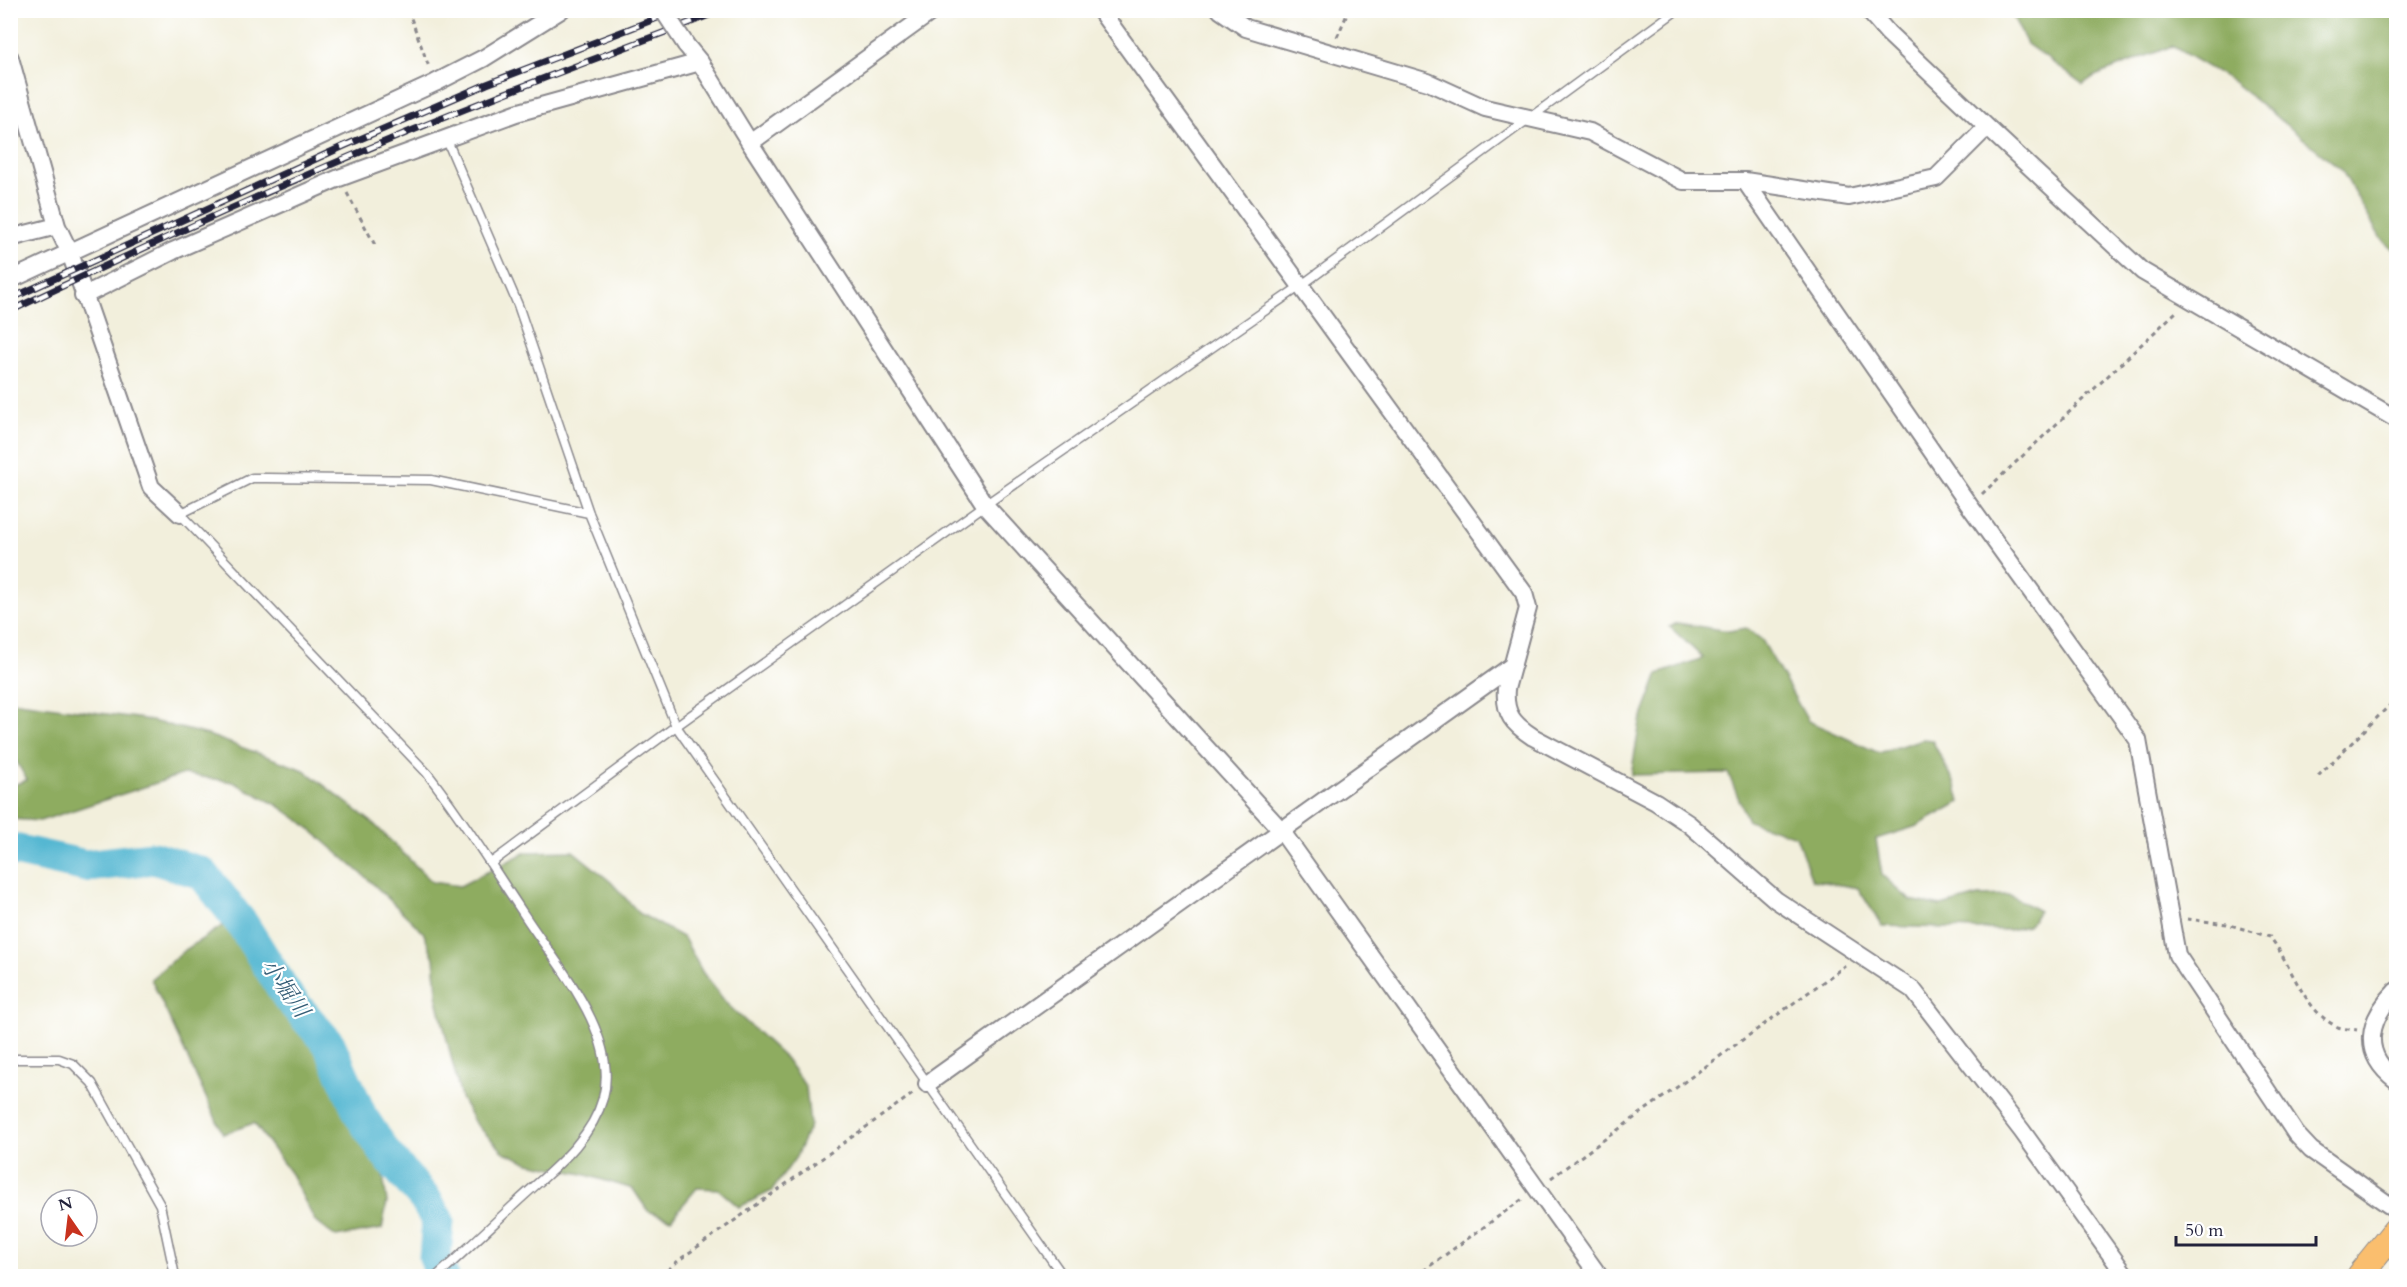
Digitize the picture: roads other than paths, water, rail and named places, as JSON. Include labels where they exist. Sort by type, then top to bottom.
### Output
[{"type":"main road","points":[[2359,1276],[2397,1230]]},
{"type":"street","points":[[10,280],[435,83],[484,58],[561,10]]},
{"type":"street","points":[[663,10],[700,62],[985,505],[1280,829],[1599,1276]]},
{"type":"street","points":[[750,143],[934,10]]},
{"type":"street","points":[[1100,10],[1299,287],[1524,593],[1528,608],[1505,702],[1509,718],[1516,726],[1606,778],[1656,802],[1689,824],[1776,900],[1913,990],[1926,1003],[2022,1131],[2126,1276]]},
{"type":"street","points":[[1220,10],[1246,28],[1428,81],[1485,108],[1525,119],[1590,132],[1683,181],[1745,181],[1849,197],[1935,178],[1987,127]]},
{"type":"street","points":[[1868,10],[1888,33],[2142,271],[2397,419]]},
{"type":"street","points":[[10,58],[57,226],[70,253],[151,487],[180,514]]},
{"type":"street","points":[[84,296],[172,251],[339,178],[516,113],[700,62]]},
{"type":"street","points":[[1745,181],[1969,505],[2138,740],[2177,955],[2296,1134],[2311,1150],[2390,1205]]},
{"type":"street","points":[[10,238],[57,226]]},
{"type":"street","points":[[927,1084],[1280,829],[1513,665]]},
{"type":"street","points":[[2397,991],[2383,1005],[2370,1039],[2376,1058],[2397,1080]]},
{"type":"lane","points":[[491,863],[676,726],[985,505],[1299,287],[1525,119],[1677,10]]},
{"type":"lane","points":[[447,138],[518,305],[589,513],[676,726],[1063,1276]]},
{"type":"lane","points":[[437,1276],[570,1153],[592,1123],[603,1098],[601,1042],[566,971],[526,918],[454,808],[427,773],[180,514],[252,478],[431,480],[589,513]]},
{"type":"lane","points":[[10,1059],[59,1059],[73,1064],[92,1083],[159,1205],[175,1276]]},
{"type":"waterway","name":"小堀川","points":[[10,849],[86,866],[153,858],[202,873],[243,925],[288,997],[329,1044],[361,1116],[386,1154],[425,1199],[438,1221],[435,1257],[442,1276]]},
{"type":"railway","points":[[10,299],[344,146],[487,84],[678,10]]},
{"type":"railway","points":[[10,311],[310,173],[493,98],[722,10]]}]
